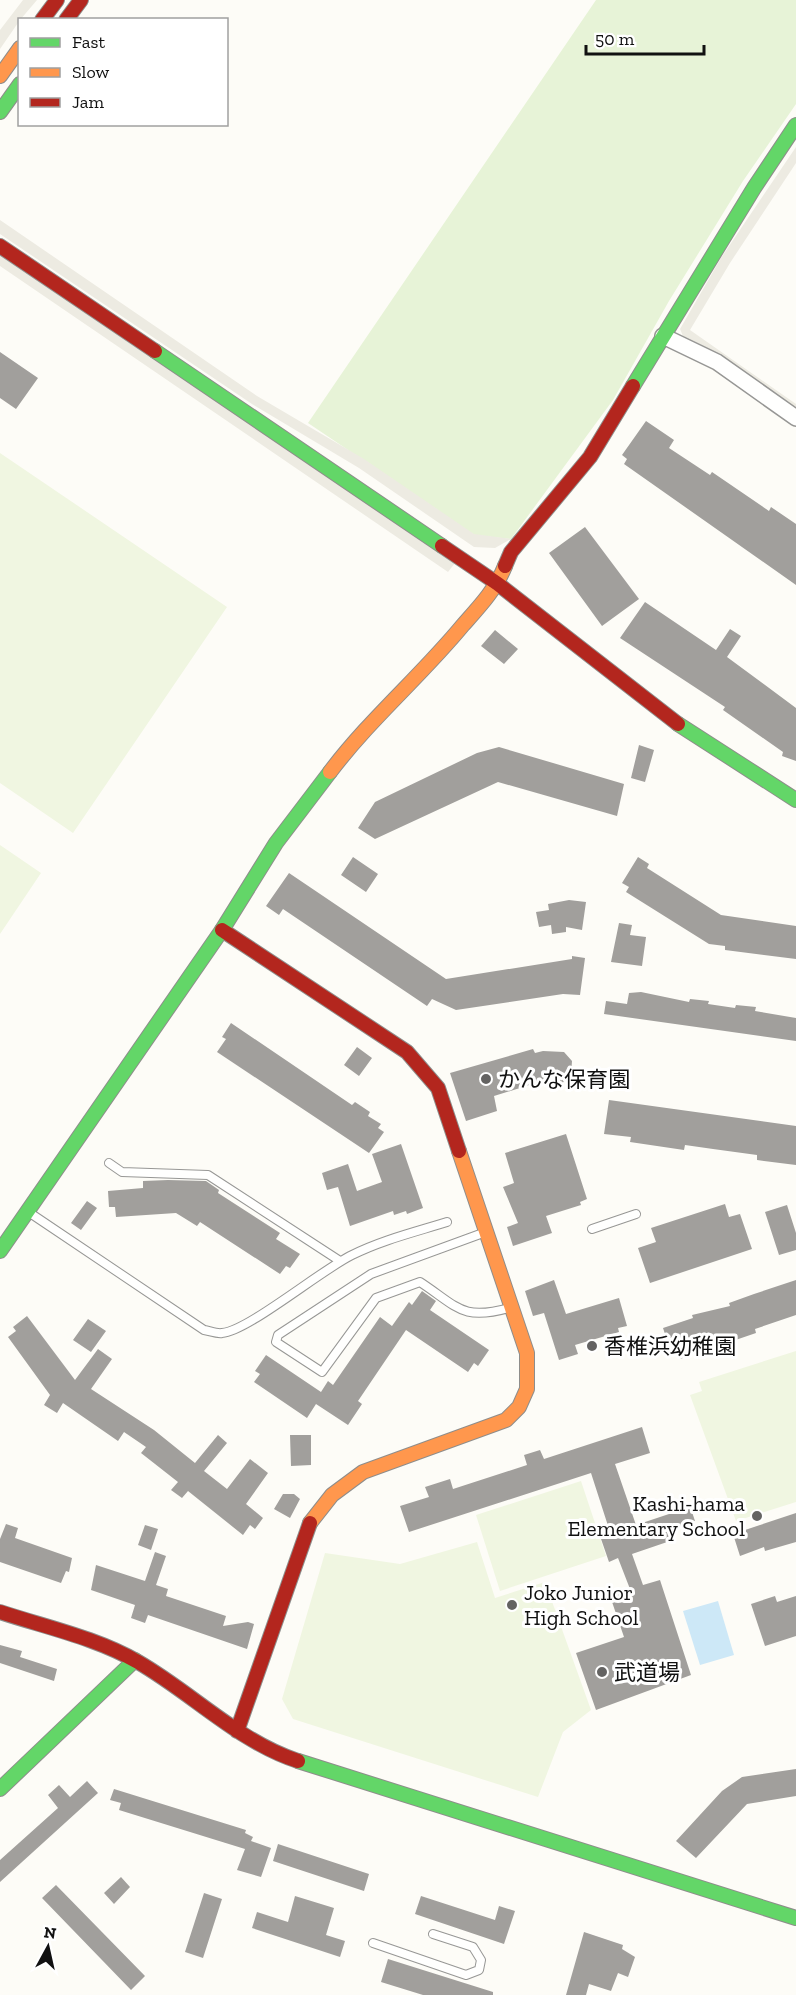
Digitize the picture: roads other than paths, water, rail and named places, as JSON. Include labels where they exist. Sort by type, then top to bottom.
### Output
[{"type":"street","points":[[44,18],[57,0]]},
{"type":"street","points":[[68,18],[81,0]]},
{"type":"street","points":[[0,76],[18,51]]},
{"type":"street","points":[[0,112],[18,87]]},
{"type":"street","points":[[0,1251],[222,930],[276,843],[345,752],[429,666],[498,584],[511,552],[590,457],[754,188],[796,125]]},
{"type":"street","points":[[0,246],[498,584],[674,720],[796,800]]},
{"type":"street","points":[[663,336],[717,362],[796,418]]},
{"type":"street","points":[[222,930],[408,1052],[438,1088],[512,1308],[529,1366],[527,1389],[519,1407],[498,1425],[363,1472],[341,1486],[324,1503],[307,1527],[237,1731]]},
{"type":"street","points":[[0,1612],[106,1647],[135,1660],[177,1685],[237,1731],[279,1755],[796,1918]]},
{"type":"street","points":[[0,1789],[135,1660]]},
{"type":"lane","points":[[109,1163],[122,1172],[208,1175],[340,1261]]},
{"type":"lane","points":[[27,1211],[204,1330],[223,1333],[247,1323],[340,1261],[388,1239],[447,1222]]},
{"type":"lane","points":[[592,1229],[636,1214]]},
{"type":"lane","points":[[487,1232],[371,1274],[278,1335],[276,1342],[322,1372],[376,1298],[420,1282],[467,1314],[485,1315],[512,1308]]},
{"type":"lane","points":[[373,1943],[466,1975],[479,1970],[481,1960],[473,1947],[433,1934]]},
{"type":"water","points":[[718,1601],[734,1655],[700,1665],[683,1611]]},
{"type":"place","name":"かんな保育園","points":[[486,1079]]},
{"type":"place","name":"香椎浜幼稚園","points":[[592,1346]]},
{"type":"place","name":"Kashi-hama Elementary School","points":[[757,1516]]},
{"type":"place","name":"Joko Junior High School","points":[[512,1605]]},
{"type":"place","name":"武道場","points":[[602,1672]]}]
